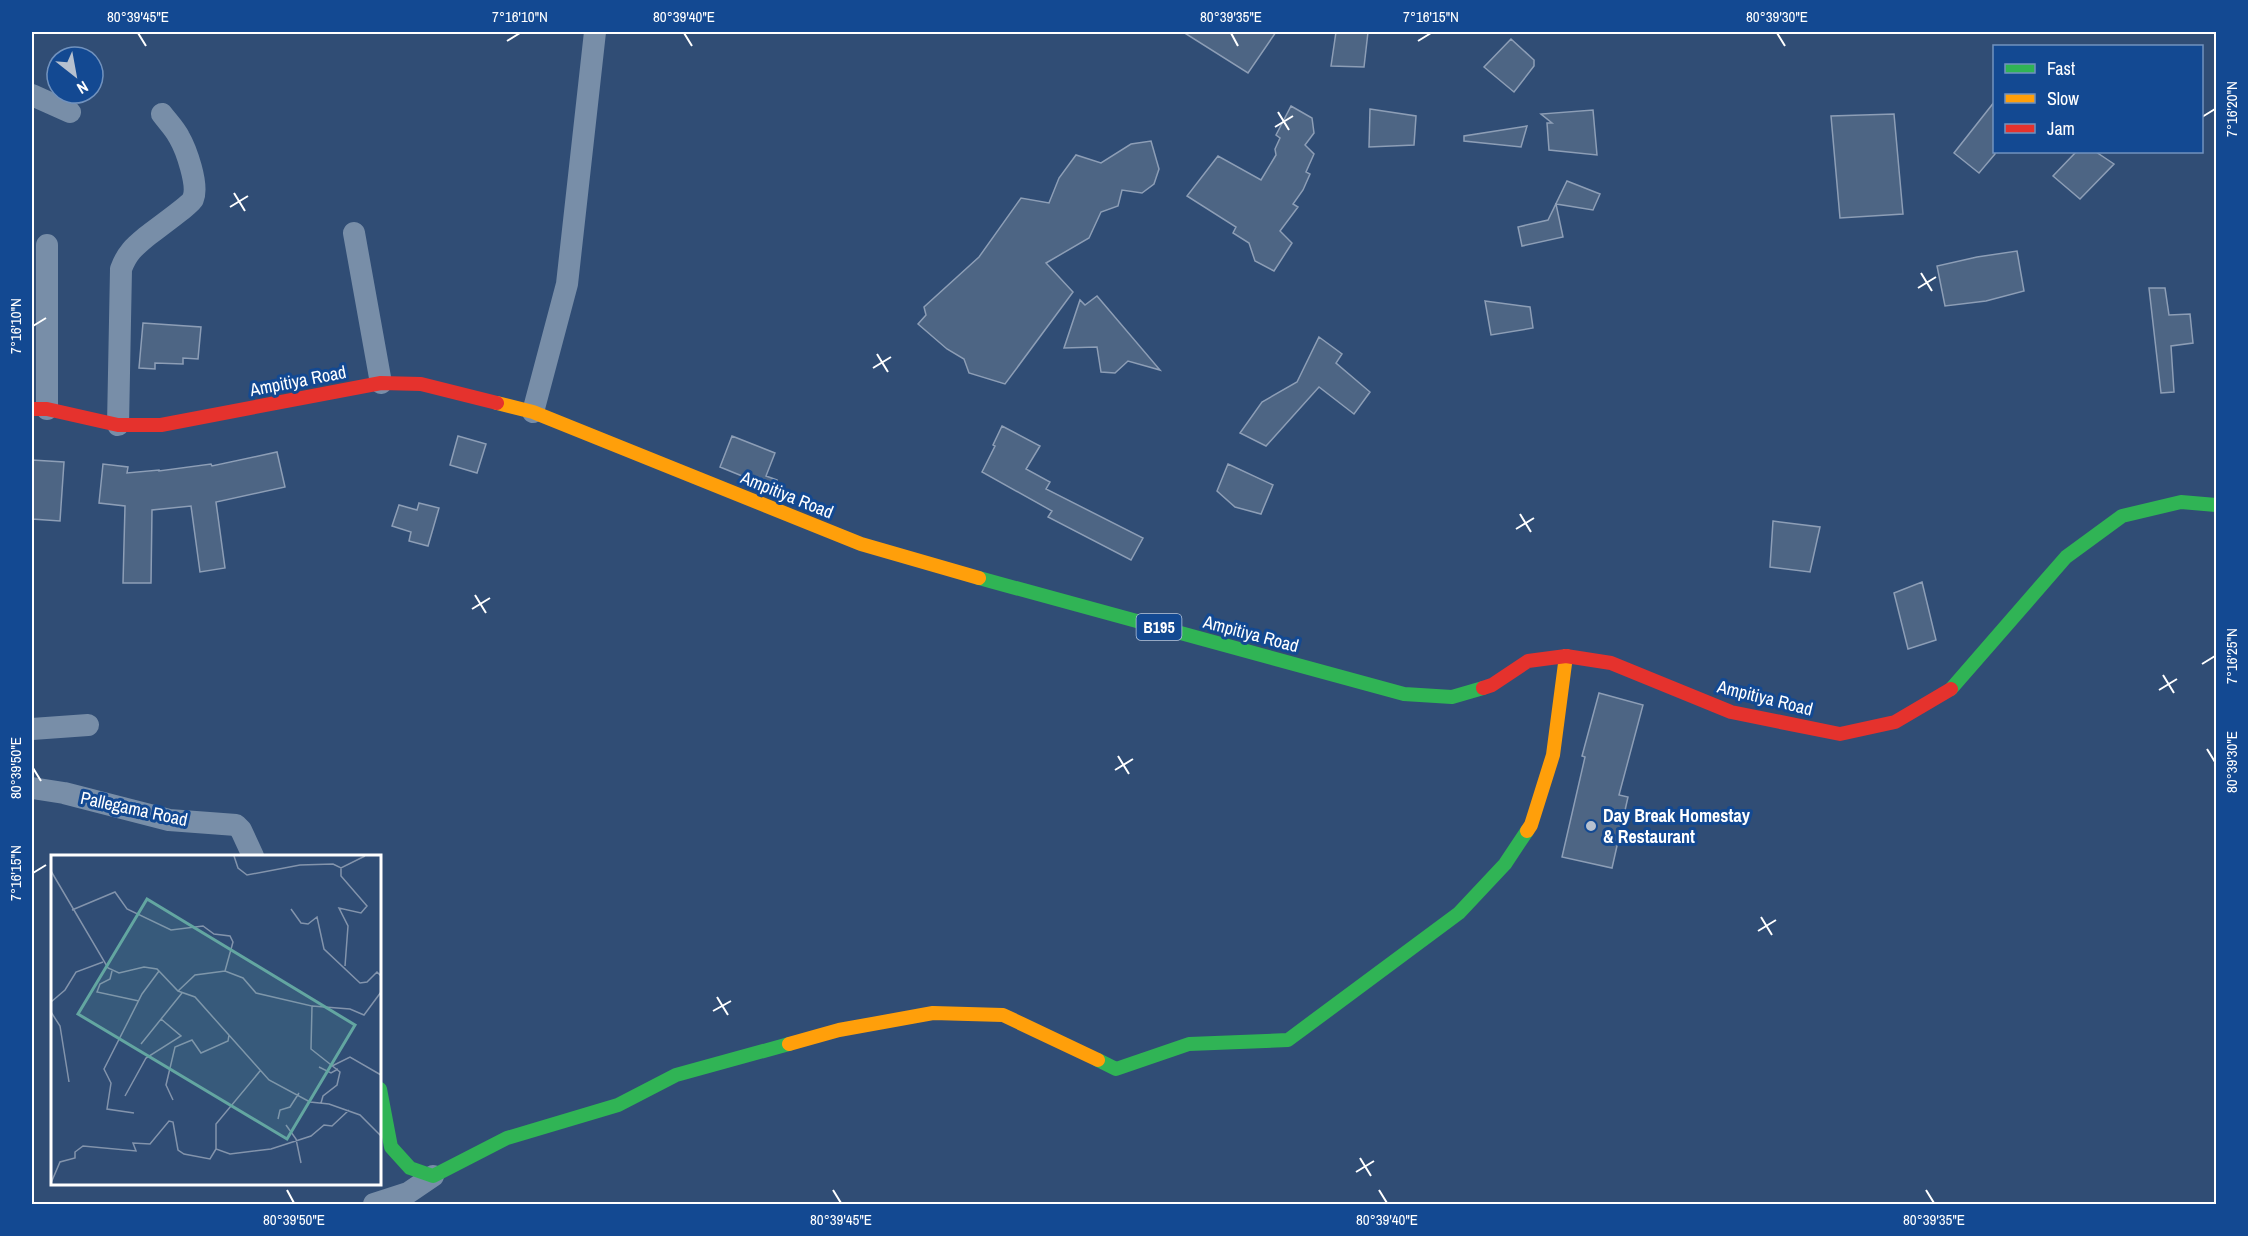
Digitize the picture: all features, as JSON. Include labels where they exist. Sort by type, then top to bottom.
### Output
[{"type":"main road","name":"Ampitiya Road","points":[[39,409],[118,425],[161,425],[381,383],[421,384],[533,412],[861,544],[1404,694],[1452,697],[1492,685],[1528,661],[1566,656],[1611,663],[1731,712],[1840,734],[1895,722],[1952,689],[2066,557],[2122,516],[2181,502],[2217,505]]},
{"type":"main road","points":[[381,1094],[391,1147],[410,1168],[433,1176],[507,1138],[618,1105],[676,1075],[839,1030],[933,1013],[1003,1015],[1116,1069],[1189,1044],[1288,1040],[1459,913],[1505,864],[1531,825],[1553,755],[1566,656]]},
{"type":"street","points":[[533,412],[567,284],[595,32]]},
{"type":"street","points":[[32,95],[70,112]]},
{"type":"street","points":[[118,425],[121,269],[126,256],[134,246],[193,199],[195,180],[179,137],[162,114]]},
{"type":"street","points":[[354,233],[381,383]]},
{"type":"street","points":[[39,409],[47,244]]},
{"type":"street","points":[[32,729],[88,725]]},
{"type":"street","name":"Pallegama Road","points":[[32,788],[170,820],[236,825],[241,830],[253,855]]},
{"type":"street","points":[[374,1204],[408,1193],[433,1176]]},
{"type":"building","points":[[1183,32],[1276,32],[1248,73]]},
{"type":"building","points":[[1336,32],[1368,32],[1364,67],[1331,66]]},
{"type":"building","points":[[1511,39],[1534,60],[1534,66],[1514,92],[1484,67]]},
{"type":"building","points":[[1993,104],[1993,153],[1995,154],[1979,173],[1954,153]]},
{"type":"building","points":[[1291,106],[1312,118],[1314,133],[1305,145],[1314,154],[1306,172],[1310,174],[1293,204],[1298,207],[1280,231],[1292,243],[1274,271],[1255,261],[1249,243],[1233,233],[1236,227],[1187,196],[1218,156],[1261,180],[1276,155],[1275,149],[1280,138],[1276,135]]},
{"type":"building","points":[[1370,109],[1416,116],[1414,145],[1369,147]]},
{"type":"building","points":[[1593,110],[1597,155],[1549,150],[1547,123],[1552,123],[1541,114]]},
{"type":"building","points":[[1894,114],[1903,214],[1840,218],[1831,116]]},
{"type":"building","points":[[1527,126],[1521,147],[1464,141],[1464,136]]},
{"type":"building","points":[[1151,141],[1159,169],[1154,184],[1142,193],[1122,190],[1118,206],[1101,212],[1089,238],[1046,263],[1073,292],[1005,384],[969,373],[964,359],[947,349],[918,324],[926,315],[924,307],[979,257],[1021,198],[1049,203],[1059,178],[1076,155],[1101,163],[1131,144]]},
{"type":"building","points":[[2075,153],[2098,153],[2114,164],[2080,199],[2053,176]]},
{"type":"building","points":[[1567,181],[1600,194],[1593,210],[1556,204],[1563,237],[1522,246],[1518,227],[1548,220]]},
{"type":"building","points":[[2017,251],[2024,291],[1986,301],[1945,306],[1937,266]]},
{"type":"building","points":[[2149,288],[2165,288],[2169,315],[2190,314],[2193,343],[2171,346],[2174,392],[2161,393]]},
{"type":"building","points":[[1097,296],[1160,370],[1128,361],[1115,373],[1101,372],[1097,347],[1064,348],[1080,300],[1085,305]]},
{"type":"building","points":[[1485,301],[1530,307],[1533,328],[1491,335]]},
{"type":"building","points":[[143,323],[201,327],[198,359],[183,358],[183,364],[155,363],[155,369],[139,368]]},
{"type":"building","points":[[1319,337],[1342,354],[1336,363],[1370,392],[1354,414],[1319,387],[1266,446],[1240,433],[1262,402],[1297,382]]},
{"type":"building","points":[[1002,426],[1040,446],[1026,469],[1050,482],[1046,489],[1143,538],[1131,560],[1048,517],[1052,511],[982,472]]},
{"type":"building","points":[[458,436],[486,444],[477,473],[450,465]]},
{"type":"building","points":[[732,436],[775,453],[766,476],[777,480],[774,489],[720,467]]},
{"type":"building","points":[[277,452],[285,487],[216,502],[225,568],[200,572],[191,506],[152,510],[151,583],[123,583],[125,506],[99,503],[103,464],[128,467],[127,473],[159,471],[211,464],[212,466]]},
{"type":"building","points":[[32,460],[64,462],[60,521],[32,519]]},
{"type":"building","points":[[1228,464],[1273,485],[1261,514],[1235,507],[1217,491]]},
{"type":"building","points":[[419,503],[439,508],[428,546],[409,541],[411,532],[392,526],[399,505],[417,510]]},
{"type":"building","points":[[1773,521],[1820,527],[1810,572],[1770,567]]},
{"type":"building","points":[[1922,582],[1936,640],[1908,649],[1894,593]]},
{"type":"building","points":[[1599,693],[1643,705],[1619,795],[1628,797],[1612,868],[1562,857],[1585,757],[1582,756]]},
{"type":"traffic: fast","points":[[1951,689],[2066,557],[2122,516],[2181,502],[2216,505]]},
{"type":"traffic: fast","points":[[979,578],[1404,694],[1452,697],[1483,688]]},
{"type":"traffic: fast","points":[[1098,1060],[1116,1069],[1189,1044],[1288,1040],[1459,913],[1505,864],[1527,831]]},
{"type":"traffic: fast","points":[[381,1094],[391,1147],[410,1168],[433,1176],[507,1138],[618,1105],[676,1075],[789,1044]]},
{"type":"traffic: slow","points":[[497,403],[533,412],[861,544],[979,578]]},
{"type":"traffic: slow","points":[[1527,831],[1531,825],[1553,755],[1566,656]]},
{"type":"traffic: slow","points":[[789,1044],[839,1030],[933,1013],[1003,1015],[1098,1060]]},
{"type":"traffic: jam","points":[[32,409],[47,409],[118,425],[161,425],[381,383],[421,384],[497,403]]},
{"type":"traffic: jam","points":[[1483,688],[1492,685],[1528,661],[1566,656],[1611,663],[1731,712],[1840,734],[1895,722],[1951,689]]},
{"type":"place","name":"Day Break Homestay & Restaurant","points":[[1591,826]]}]
